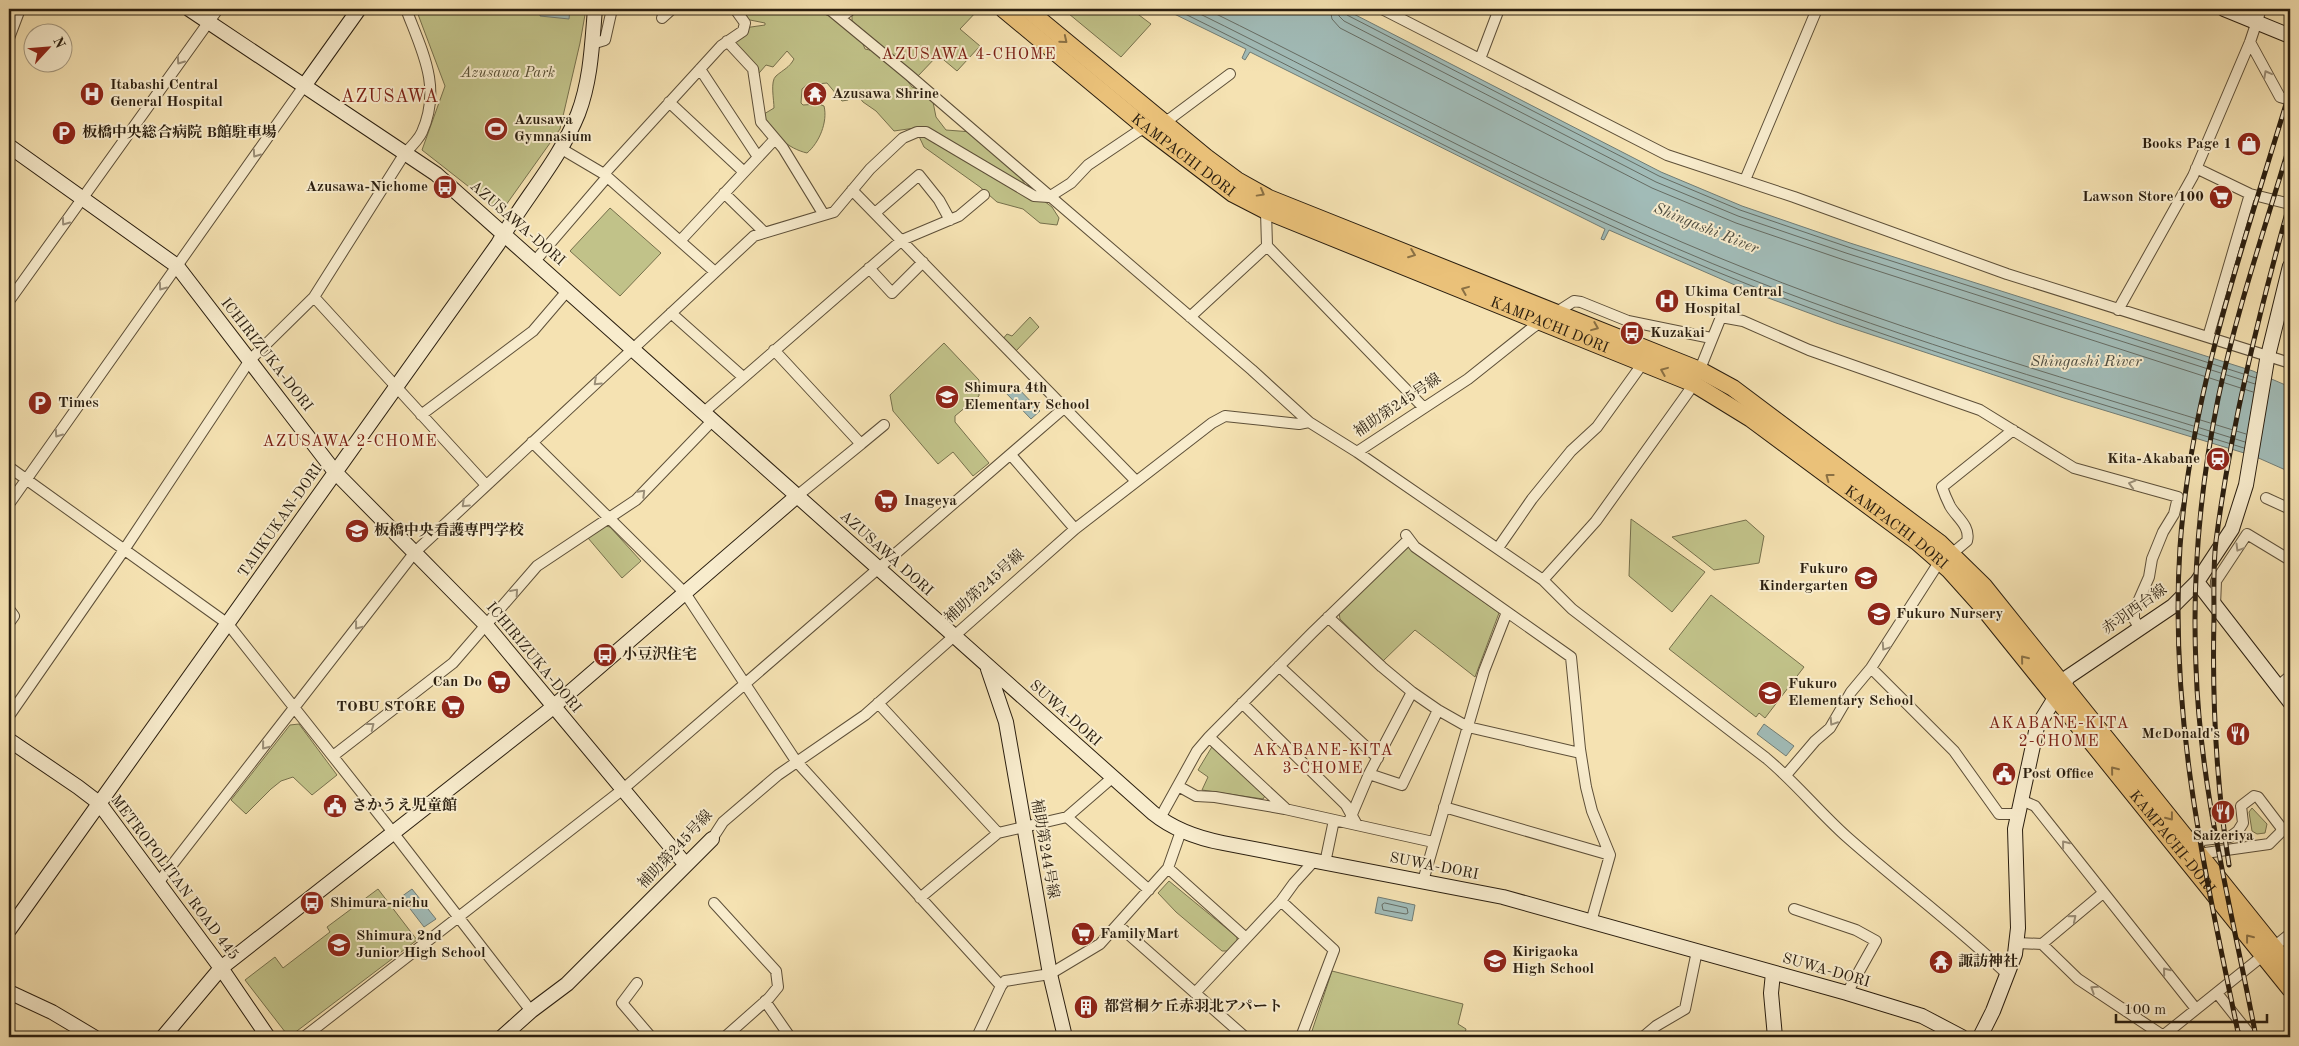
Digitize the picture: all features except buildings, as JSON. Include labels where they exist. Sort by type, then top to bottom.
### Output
[{"type":"main road","name":"KAMPACHI DORI","points":[[1003,9],[1146,128],[1233,194],[1266,211],[1643,363],[1697,377]]},
{"type":"main road","name":"KAMPACHI DORI","points":[[1027,9],[1163,122],[1237,180],[1269,198],[1558,312],[1697,377],[1917,542],[1946,558],[1968,591],[2059,690]]},
{"type":"main road","name":"KAMPACHI-DORI","points":[[2059,690],[2192,852],[2269,951],[2290,989]]},
{"type":"main road","name":"KAMPACHI-DORI","points":[[2269,951],[2290,967]]},
{"type":"street","points":[[9,38],[20,9]]},
{"type":"street","name":"AZUSAWA-DORI","points":[[189,9],[436,174],[797,496]]},
{"type":"street","points":[[9,301],[218,9]]},
{"type":"street","points":[[9,504],[359,9]]},
{"type":"street","points":[[9,716],[124,550],[250,360],[314,297],[405,153],[422,133],[430,105],[430,75],[406,9]]},
{"type":"street","name":"TAIIKUKAN-DORI","points":[[9,930],[396,387],[503,234],[560,148],[578,114],[590,72],[595,9]]},
{"type":"street","points":[[592,44],[604,40],[612,9]]},
{"type":"street","points":[[662,18],[672,9]]},
{"type":"street","points":[[535,261],[669,102],[727,41],[744,28],[745,23],[735,9]]},
{"type":"street","points":[[829,9],[841,17],[1190,317],[1309,422]]},
{"type":"street","points":[[841,17],[852,9]]},
{"type":"street","points":[[1382,9],[1667,155],[1745,180],[2007,274],[2290,364]]},
{"type":"street","points":[[1480,59],[1499,9]]},
{"type":"street","points":[[1745,180],[1817,9]]},
{"type":"street","points":[[2224,9],[2259,16],[2290,36]]},
{"type":"street","points":[[2118,310],[2196,168],[2250,42],[2259,16]]},
{"type":"street","points":[[727,41],[753,69],[761,122],[775,139],[824,215]]},
{"type":"street","points":[[2250,42],[2280,97],[2290,100]]},
{"type":"street","points":[[700,69],[758,157]]},
{"type":"street","points":[[158,883],[415,552],[754,236],[834,212],[852,190],[902,138],[917,132],[926,132],[1034,196],[1049,197],[1071,183],[1088,166],[1137,132],[1163,122],[1230,74]]},
{"type":"street","points":[[669,102],[744,172]]},
{"type":"street","points":[[680,241],[775,139]]},
{"type":"street","name":"ICHIRIZUKA-DORI","points":[[9,146],[177,266],[335,472],[486,625],[622,790],[686,864]]},
{"type":"street","points":[[560,148],[606,176],[715,272]]},
{"type":"street","points":[[2196,168],[2250,194],[2290,204]]},
{"type":"street","points":[[875,213],[920,175],[939,200],[950,220]]},
{"type":"street","points":[[852,190],[1135,480]]},
{"type":"street","points":[[724,193],[764,232]]},
{"type":"street","points":[[333,756],[453,663],[538,566],[636,500],[743,377],[774,350],[902,240],[959,216],[984,194]]},
{"type":"street","points":[[2208,337],[2250,194]]},
{"type":"street","points":[[1266,211],[1267,246],[1424,408]]},
{"type":"street","points":[[1190,317],[1267,246]]},
{"type":"street","points":[[869,268],[892,293],[923,262]]},
{"type":"street","points":[[2268,358],[2290,266]]},
{"type":"street","points":[[421,415],[533,331],[568,290]]},
{"type":"street","points":[[314,297],[486,484]]},
{"type":"street","name":"補助第245号線","points":[[502,1037],[573,978],[712,839],[723,822],[796,761],[864,715],[1075,528],[1192,436],[1225,416],[1298,424],[1309,422],[1357,455],[1468,378],[1542,322],[1578,301],[1628,321],[1711,338]]},
{"type":"street","points":[[671,313],[743,377]]},
{"type":"street","points":[[1543,580],[1596,521],[1697,377],[1721,317],[1743,321],[1809,350],[1980,410],[2074,468],[2178,497],[2174,514],[2163,532],[2152,559],[2149,577],[2134,611],[2134,619],[2140,629]]},
{"type":"street","points":[[774,350],[861,444]]},
{"type":"street","name":"赤羽西台線","points":[[2059,690],[2072,674],[2173,606],[2197,582],[2232,529],[2246,485],[2268,358]]},
{"type":"street","points":[[1498,548],[1532,499],[1571,451],[1597,427],[1643,363]]},
{"type":"street","points":[[304,1037],[622,790],[1064,408]]},
{"type":"street","points":[[163,1037],[221,968],[553,707],[797,496],[884,424]]},
{"type":"street","points":[[1786,775],[1815,741],[1830,728],[1851,692],[1871,668],[1946,558],[1968,541],[1962,520],[1950,508],[1942,487],[2013,430]]},
{"type":"street","points":[[532,442],[684,593],[796,761],[1001,986]]},
{"type":"street","points":[[1011,455],[1075,528]]},
{"type":"street","points":[[1357,455],[1543,580],[1572,609],[1750,745],[1786,775],[1846,836],[1938,912],[2008,976]]},
{"type":"street","points":[[9,467],[228,624],[393,832],[531,1011]]},
{"type":"street","name":"AZUSAWA DORI","points":[[797,496],[954,636]]},
{"type":"street","points":[[2266,498],[2290,509]]},
{"type":"street","points":[[2215,606],[2216,581],[2247,534],[2290,560]]},
{"type":"street","points":[[1160,818],[1197,751],[1209,737],[1408,537],[1415,547],[1571,657],[1580,753],[1592,811],[1610,855],[1592,922]]},
{"type":"street","points":[[2197,582],[2290,702]]},
{"type":"street","points":[[9,609],[14,616],[9,623]]},
{"type":"street","points":[[1423,881],[1484,671],[1507,612]]},
{"type":"street","points":[[1328,617],[1412,692],[1468,727],[1580,753]]},
{"type":"street","name":"SUWA-DORI","points":[[954,636],[1112,778],[1160,818],[1181,831],[1207,840],[1503,897],[1847,993],[1922,1016],[1962,1037]]},
{"type":"street","points":[[1279,666],[1378,758]]},
{"type":"street","name":"補助第244号線","points":[[988,668],[1006,722],[1050,974],[1065,1037]]},
{"type":"street","points":[[1871,668],[1954,751],[1999,814],[2017,814]]},
{"type":"street","points":[[2278,686],[2290,676]]},
{"type":"street","points":[[1980,1037],[2008,976],[2017,943],[2014,842],[2017,814],[2037,728],[2059,690]]},
{"type":"street","points":[[1352,820],[1369,774],[1412,692]]},
{"type":"street","points":[[878,703],[998,833]]},
{"type":"street","points":[[1242,703],[1346,805],[1352,820]]},
{"type":"street","points":[[1369,774],[1402,785],[1438,710]]},
{"type":"street","points":[[1209,737],[1285,809]]},
{"type":"street","name":"METROPOLITAN ROAD 445","points":[[9,740],[99,803],[221,968],[268,1037]]},
{"type":"street","points":[[920,898],[998,833],[1067,817],[1112,778]]},
{"type":"street","points":[[1178,786],[1196,796],[1215,797],[1285,809],[1334,820],[1352,820],[1433,842]]},
{"type":"street","points":[[2256,796],[2282,831],[2269,844],[2192,852],[2203,840],[2230,836],[2240,830],[2243,823],[2241,806],[2256,796]]},
{"type":"street","points":[[2021,800],[2035,806],[2196,1010]]},
{"type":"street","points":[[1444,807],[1610,855]]},
{"type":"street","points":[[1067,817],[1149,890]]},
{"type":"street","points":[[1195,993],[1281,901],[1294,883],[1319,862],[1334,820]]},
{"type":"street","points":[[2240,830],[2246,839],[2259,845]]},
{"type":"street","points":[[977,1037],[1001,986],[1006,981],[1050,974],[1100,944],[1168,868],[1181,831]]},
{"type":"street","points":[[1168,868],[1246,938]]},
{"type":"street","points":[[2042,944],[2103,893]]},
{"type":"street","points":[[1281,901],[1334,950],[1301,1037]]},
{"type":"street","points":[[714,903],[776,971],[778,987],[725,1037]]},
{"type":"street","points":[[1794,908],[1856,930],[1876,942],[1847,993]]},
{"type":"street","points":[[1118,925],[1245,1037]]},
{"type":"street","points":[[2017,943],[2042,944],[2078,979],[2164,1036],[2290,934]]},
{"type":"street","points":[[1643,1037],[1656,1026],[1685,1009],[1696,951]]},
{"type":"street","points":[[1773,973],[1771,993],[1775,1037]]},
{"type":"street","points":[[637,983],[622,1003],[651,1037]]},
{"type":"street","points":[[9,992],[52,1012],[94,1037]]},
{"type":"street","points":[[2217,993],[2252,1037]]},
{"type":"street","points":[[765,1001],[790,1037]]},
{"type":"green space","name":"Azusawa Park","points":[[416,9],[586,9],[560,129],[501,212],[422,150],[445,86]]},
{"type":"green space","points":[[738,9],[822,9],[826,15],[835,17],[866,43],[863,44],[865,49],[885,58],[912,87],[921,90],[933,102],[936,117],[946,130],[972,132],[1017,172],[1028,189],[1052,207],[1059,218],[1057,225],[1040,223],[1023,209],[997,202],[980,187],[924,147],[915,128],[894,131],[856,93],[848,100],[842,101],[827,83],[807,85],[802,89],[801,103],[803,105],[819,104],[824,106],[825,119],[819,138],[807,153],[787,144],[770,128],[764,114],[774,108],[774,78],[794,59],[787,51],[773,67],[766,65],[754,79],[727,41],[744,28],[765,25],[765,23],[745,19]]},
{"type":"green space","points":[[860,9],[979,9],[960,29],[980,46],[957,71],[938,55],[918,76],[852,21],[852,14]]},
{"type":"green space","points":[[1063,9],[1131,9],[1151,24],[1121,57]]},
{"type":"green space","points":[[610,208],[661,253],[620,296],[570,251]]},
{"type":"green space","points":[[1030,317],[1039,327],[1014,353],[1002,340],[1007,334],[1012,336]]},
{"type":"green space","points":[[944,343],[979,380],[979,396],[955,416],[955,422],[989,463],[973,476],[953,452],[938,464],[893,411],[890,395]]},
{"type":"green space","points":[[1631,519],[1705,572],[1672,612],[1629,576]]},
{"type":"green space","points":[[1746,520],[1764,536],[1759,563],[1714,570],[1672,537]]},
{"type":"green space","points":[[605,526],[610,527],[641,561],[622,578],[588,538]]},
{"type":"green space","points":[[1408,547],[1499,613],[1475,677],[1415,630],[1383,661],[1340,619],[1339,613]]},
{"type":"green space","points":[[1711,595],[1804,667],[1765,718],[1759,713],[1756,717],[1669,649]]},
{"type":"green space","points":[[299,724],[337,775],[312,795],[293,777],[281,781],[246,814],[231,800],[290,725]]},
{"type":"green space","points":[[1213,745],[1265,796],[1263,799],[1202,790],[1208,777],[1198,770]]},
{"type":"green space","points":[[2252,808],[2267,824],[2265,833],[2257,834],[2252,831],[2249,812]]},
{"type":"green space","points":[[1169,881],[1237,937],[1237,941],[1227,951],[1222,951],[1176,912],[1158,893]]},
{"type":"green space","points":[[378,889],[417,940],[289,1037],[245,980],[275,957],[283,968],[330,932],[327,927]]},
{"type":"green space","points":[[1332,971],[1463,1004],[1458,1024],[1466,1029],[1464,1037],[1310,1037]]},
{"type":"water","points":[[540,9],[570,9],[569,19],[540,16]]},
{"type":"water","name":"Shingashi River","points":[[1164,9],[1344,9],[1661,172],[1742,206],[1850,243],[2253,371],[2290,387],[2290,472],[2254,456],[2064,398],[1836,323],[1744,289],[1609,230],[1604,240],[1601,239],[1605,229],[1250,52],[1245,60],[1242,58],[1246,49]]},
{"type":"water","points":[[1014,384],[1040,411],[1031,419],[1005,392]]},
{"type":"water","points":[[1764,724],[1794,746],[1786,756],[1757,734]]},
{"type":"water","points":[[412,889],[436,919],[424,927],[401,897]]},
{"type":"water","points":[[1378,897],[1415,905],[1412,921],[1375,913]]},
{"type":"railway","points":[[2239,1037],[2202,855],[2185,734],[2178,610],[2180,547],[2186,488],[2208,373],[2238,260],[2290,91]]},
{"type":"railway","points":[[2256,1037],[2219,853],[2204,760],[2196,667],[2196,566],[2206,466],[2225,367],[2242,302],[2290,144]]},
{"type":"railway","points":[[2229,865],[2221,803],[2214,710],[2215,550],[2222,498],[2247,370],[2290,202]]},
{"type":"place","name":"Itabashi Central General Hospital","points":[[92,94]]},
{"type":"place","name":"Azusawa Shrine","points":[[815,94]]},
{"type":"place","name":"Azusawa Gymnasium","points":[[496,129]]},
{"type":"place","name":"板橋中央総合病院 B館駐車場","points":[[64,133]]},
{"type":"place","name":"Books Page 1","points":[[2249,144]]},
{"type":"place","name":"Azusawa-Nichome","points":[[445,187]]},
{"type":"place","name":"Lawson Store 100","points":[[2221,197]]},
{"type":"place","name":"Ukima Central Hospital","points":[[1667,301]]},
{"type":"place","name":"Kuzakai","points":[[1632,333]]},
{"type":"place","name":"Shimura 4th Elementary School","points":[[947,397]]},
{"type":"place","name":"Times","points":[[40,403]]},
{"type":"place","name":"Kita-Akabane","points":[[2218,459]]},
{"type":"place","name":"Inageya","points":[[886,501]]},
{"type":"place","name":"板橋中央看護専門学校","points":[[357,531]]},
{"type":"place","name":"Fukuro Kindergarten","points":[[1866,578]]},
{"type":"place","name":"Fukuro Nursery","points":[[1879,614]]},
{"type":"place","name":"小豆沢住宅","points":[[605,655]]},
{"type":"place","name":"Can Do","points":[[499,682]]},
{"type":"place","name":"Fukuro Elementary School","points":[[1770,693]]},
{"type":"place","name":"TOBU STORE","points":[[453,707]]},
{"type":"place","name":"McDonald's","points":[[2238,734]]},
{"type":"place","name":"Post Office","points":[[2004,774]]},
{"type":"place","name":"さかうえ児童館","points":[[335,806]]},
{"type":"place","name":"Saizeriya","points":[[2223,812]]},
{"type":"place","name":"Shimura-nichu","points":[[312,903]]},
{"type":"place","name":"FamilyMart","points":[[1083,934]]},
{"type":"place","name":"Shimura 2nd Junior High School","points":[[339,945]]},
{"type":"place","name":"Kirigaoka High School","points":[[1495,961]]},
{"type":"place","name":"諏訪神社","points":[[1941,962]]},
{"type":"place","name":"都営桐ケ丘赤羽北アパート","points":[[1086,1007]]},
{"type":"district","name":"AZUSAWA 4-CHOME","points":[[969,55]]},
{"type":"district","name":"AZUSAWA","points":[[390,97]]},
{"type":"district","name":"AZUSAWA 2-CHOME","points":[[350,442]]},
{"type":"district","name":"AKABANE-KITA 2-CHOME","points":[[2059,733]]},
{"type":"district","name":"AKABANE-KITA 3-CHOME","points":[[1323,760]]}]
